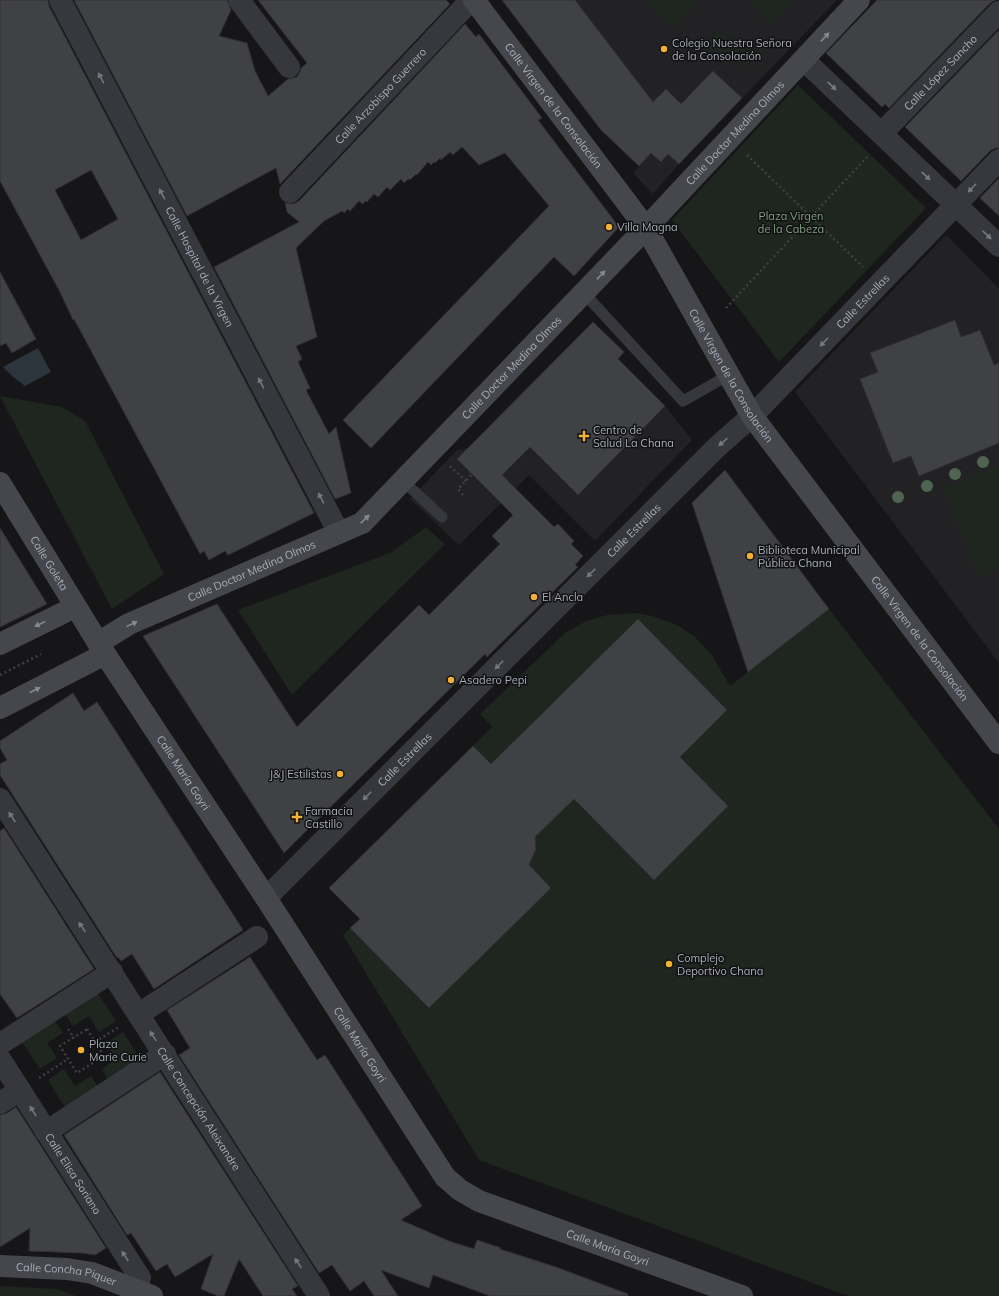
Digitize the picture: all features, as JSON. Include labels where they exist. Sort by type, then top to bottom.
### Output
[{"type":"main road","name":"Calle Virgen de la Consolación","points":[[472,0],[646,228],[752,416],[999,743]]},
{"type":"main road","name":"Calle Doctor Medina Olmos","points":[[0,708],[102,649],[130,624],[362,523],[646,228],[859,0]]},
{"type":"main road","name":"Calle Goleta","points":[[0,483],[102,649]]},
{"type":"main road","points":[[0,644],[75,607]]},
{"type":"main road","name":"Calle María Goyri","points":[[102,649],[266,898],[445,1177],[460,1190],[479,1201],[742,1296]]},
{"type":"main road","name":"Calle Concha Piquer","points":[[0,1266],[67,1269],[92,1273],[144,1293]]},
{"type":"street","name":"Calle Hospital de la Virgen","points":[[60,0],[339,533]]},
{"type":"street","points":[[239,0],[289,66]]},
{"type":"street","name":"Calle Arzobispo Guerrero","points":[[290,192],[472,0]]},
{"type":"street","name":"Calle López Sancho","points":[[877,142],[999,12]]},
{"type":"street","points":[[804,60],[877,142],[955,205],[999,246]]},
{"type":"street","name":"Calle Estrellas","points":[[266,898],[718,446],[752,416],[999,160]]},
{"type":"street","name":"Calle Concepción Aleixandre","points":[[0,799],[320,1296]]},
{"type":"street","points":[[139,1014],[257,937]]},
{"type":"street","points":[[0,1044],[112,972]]},
{"type":"street","points":[[46,1132],[165,1054]]},
{"type":"street","name":"Calle Elisa Soriano","points":[[0,1059],[140,1278],[144,1293]]},
{"type":"street","points":[[0,1102],[20,1090]]},
{"type":"lane","points":[[584,292],[683,401],[729,375]]},
{"type":"lane","points":[[403,481],[442,517]]},
{"type":"path","points":[[726,308],[811,217],[877,142]]},
{"type":"path","points":[[742,151],[864,268]]},
{"type":"path","points":[[445,470],[450,465],[466,481]]},
{"type":"path","points":[[464,495],[458,489],[472,474]]},
{"type":"path","points":[[38,650],[44,661]]},
{"type":"path","points":[[0,675],[41,654]]},
{"type":"path","points":[[87,1029],[104,1056],[77,1073],[68,1059],[60,1046],[87,1029]]},
{"type":"path","points":[[20,1090],[68,1059]]},
{"type":"shaded area","name":"Colegio Nuestra Señora de la Consolación","points":[[502,0],[837,0],[679,164],[653,194],[633,173],[639,166],[604,133]]},
{"type":"shaded area","points":[[946,235],[999,289],[999,663],[795,392]]},
{"type":"shaded area","name":"Centro de Salud La Chana","points":[[593,322],[624,352],[618,359],[665,406],[692,440],[595,541],[529,475],[459,545],[410,499],[457,450],[468,448]]},
{"type":"shaded area","points":[[38,348],[51,372],[25,386],[3,367]]},
{"type":"green space","points":[[646,0],[701,0],[674,28]]},
{"type":"green space","points":[[748,0],[793,0],[770,23]]},
{"type":"green space","points":[[716,31],[762,50],[754,68],[708,48]]},
{"type":"green space","name":"Plaza Virgen de la Cabeza","points":[[798,85],[926,208],[779,362],[672,220]]},
{"type":"green space","points":[[0,396],[62,407],[85,421],[164,574],[112,609]]},
{"type":"green space","points":[[999,466],[999,569],[978,577],[943,488]]},
{"type":"green space","points":[[426,527],[445,544],[292,695],[238,610],[390,553]]},
{"type":"green space","name":"Complejo Deportivo Chana","points":[[829,609],[999,829],[999,1296],[848,1296],[479,1160],[343,935],[360,919],[329,888],[492,727],[480,714],[565,633],[586,621],[607,615],[635,613],[652,616],[677,625],[694,636],[711,654],[730,686]]},
{"type":"green space","points":[[95,989],[116,1021],[99,1032],[89,1016],[73,1026],[63,1011]]},
{"type":"green space","points":[[53,1018],[63,1033],[47,1043],[57,1058],[40,1069],[20,1039]]},
{"type":"green space","points":[[123,1032],[142,1062],[110,1083],[102,1069],[116,1059],[106,1043]]},
{"type":"green space","points":[[64,1069],[75,1086],[91,1076],[100,1090],[67,1111],[48,1080]]},
{"type":"green space","points":[[0,1286],[57,1289],[76,1296],[0,1296]]},
{"type":"building","points":[[0,0],[48,0],[49,6],[314,513],[228,555],[225,551],[209,560],[204,551],[200,554],[74,319],[73,320],[60,292],[0,181]],"holes":[[[91,170],[118,219],[81,240],[55,190]]]},
{"type":"building","points":[[74,0],[227,0],[231,10],[219,36],[247,43],[255,71],[268,96],[288,79],[297,77],[301,68],[307,63],[258,0],[446,0],[450,4],[280,184],[276,168],[187,216]]},
{"type":"building","points":[[502,0],[575,0],[653,102],[666,89],[681,104],[713,71],[742,98],[679,164],[668,154],[661,162],[651,153],[639,166],[601,130]]},
{"type":"building","points":[[877,0],[996,0],[990,3],[889,108],[885,104],[882,107],[826,53]]},
{"type":"building","points":[[465,24],[476,37],[479,34],[542,118],[538,120],[619,227],[574,276],[554,257],[371,448],[343,420],[549,206],[505,153],[479,165],[462,147],[453,155],[450,152],[441,160],[440,158],[431,165],[428,162],[417,175],[416,174],[410,180],[408,179],[404,183],[401,179],[390,190],[387,187],[378,197],[374,194],[367,202],[365,201],[363,204],[359,201],[350,211],[348,209],[344,213],[342,211],[324,221],[296,248],[317,337],[296,346],[302,359],[298,362],[310,388],[306,390],[329,434],[336,427],[351,493],[335,499],[214,267],[299,222],[287,212],[285,203],[293,204],[299,201]]},
{"type":"building","points":[[999,30],[999,148],[995,148],[990,151],[961,181],[905,127]]},
{"type":"building","points":[[999,178],[999,216],[980,198]]},
{"type":"building","points":[[0,272],[36,339],[12,353],[6,343],[0,346]]},
{"type":"building","points":[[955,320],[961,337],[980,330],[994,365],[999,363],[999,443],[919,476],[911,456],[893,463],[860,379],[878,372],[870,353]]},
{"type":"building","points":[[593,322],[624,352],[618,359],[665,406],[578,495],[530,447],[502,475],[554,527],[558,524],[574,541],[571,544],[583,556],[575,565],[578,567],[487,657],[485,654],[284,853],[143,636],[217,604],[297,727],[419,605],[429,615],[500,544],[492,536],[513,515],[457,459]]},
{"type":"building","name":"Biblioteca Municipal Pública Chana","points":[[725,470],[829,609],[748,672],[692,503]]},
{"type":"building","points":[[0,528],[47,604],[0,627]]},
{"type":"building","points":[[638,619],[727,710],[680,757],[728,806],[654,880],[574,799],[535,837],[536,849],[529,865],[551,888],[429,1008],[350,928],[360,919],[329,888],[473,746],[491,764]]},
{"type":"building","points":[[73,693],[84,711],[97,702],[243,930],[154,989],[132,954],[121,961],[118,957],[117,958],[0,775],[0,764],[7,760],[0,748],[0,741]]},
{"type":"building","points":[[4,828],[94,969],[17,1018],[0,994],[0,831]]},
{"type":"building","points":[[250,957],[317,1060],[325,1055],[422,1206],[401,1220],[449,1241],[474,1249],[477,1240],[501,1248],[500,1249],[556,1267],[628,1294],[628,1296],[490,1296],[433,1275],[429,1288],[381,1270],[398,1296],[374,1296],[364,1281],[350,1291],[332,1265],[319,1273],[179,1055],[190,1048],[167,1010]]},
{"type":"building","points":[[160,1072],[298,1286],[292,1289],[297,1296],[263,1296],[239,1259],[224,1296],[218,1296],[201,1289],[213,1254],[175,1277],[167,1264],[156,1271],[131,1233],[127,1235],[64,1135]]},
{"type":"building","points":[[16,1107],[106,1248],[95,1255],[82,1253],[29,1251],[30,1228],[0,1247],[0,1115],[7,1113]]},
{"type":"place","name":"Colegio Nuestra Señora de la Consolación","points":[[664,49]]},
{"type":"place","name":"Villa Magna","points":[[609,227]]},
{"type":"place","name":"Centro de Salud La Chana","points":[[584,436]]},
{"type":"place","name":"Biblioteca Municipal Pública Chana","points":[[750,556]]},
{"type":"place","name":"El Ancla","points":[[534,597]]},
{"type":"place","name":"Asadero Pepi","points":[[451,680]]},
{"type":"place","name":"J&J Estilistas","points":[[340,774]]},
{"type":"place","name":"Farmacia Castillo","points":[[297,817]]},
{"type":"place","name":"Complejo Deportivo Chana","points":[[669,964]]},
{"type":"place","name":"Plaza Marie Curie","points":[[81,1050]]}]
